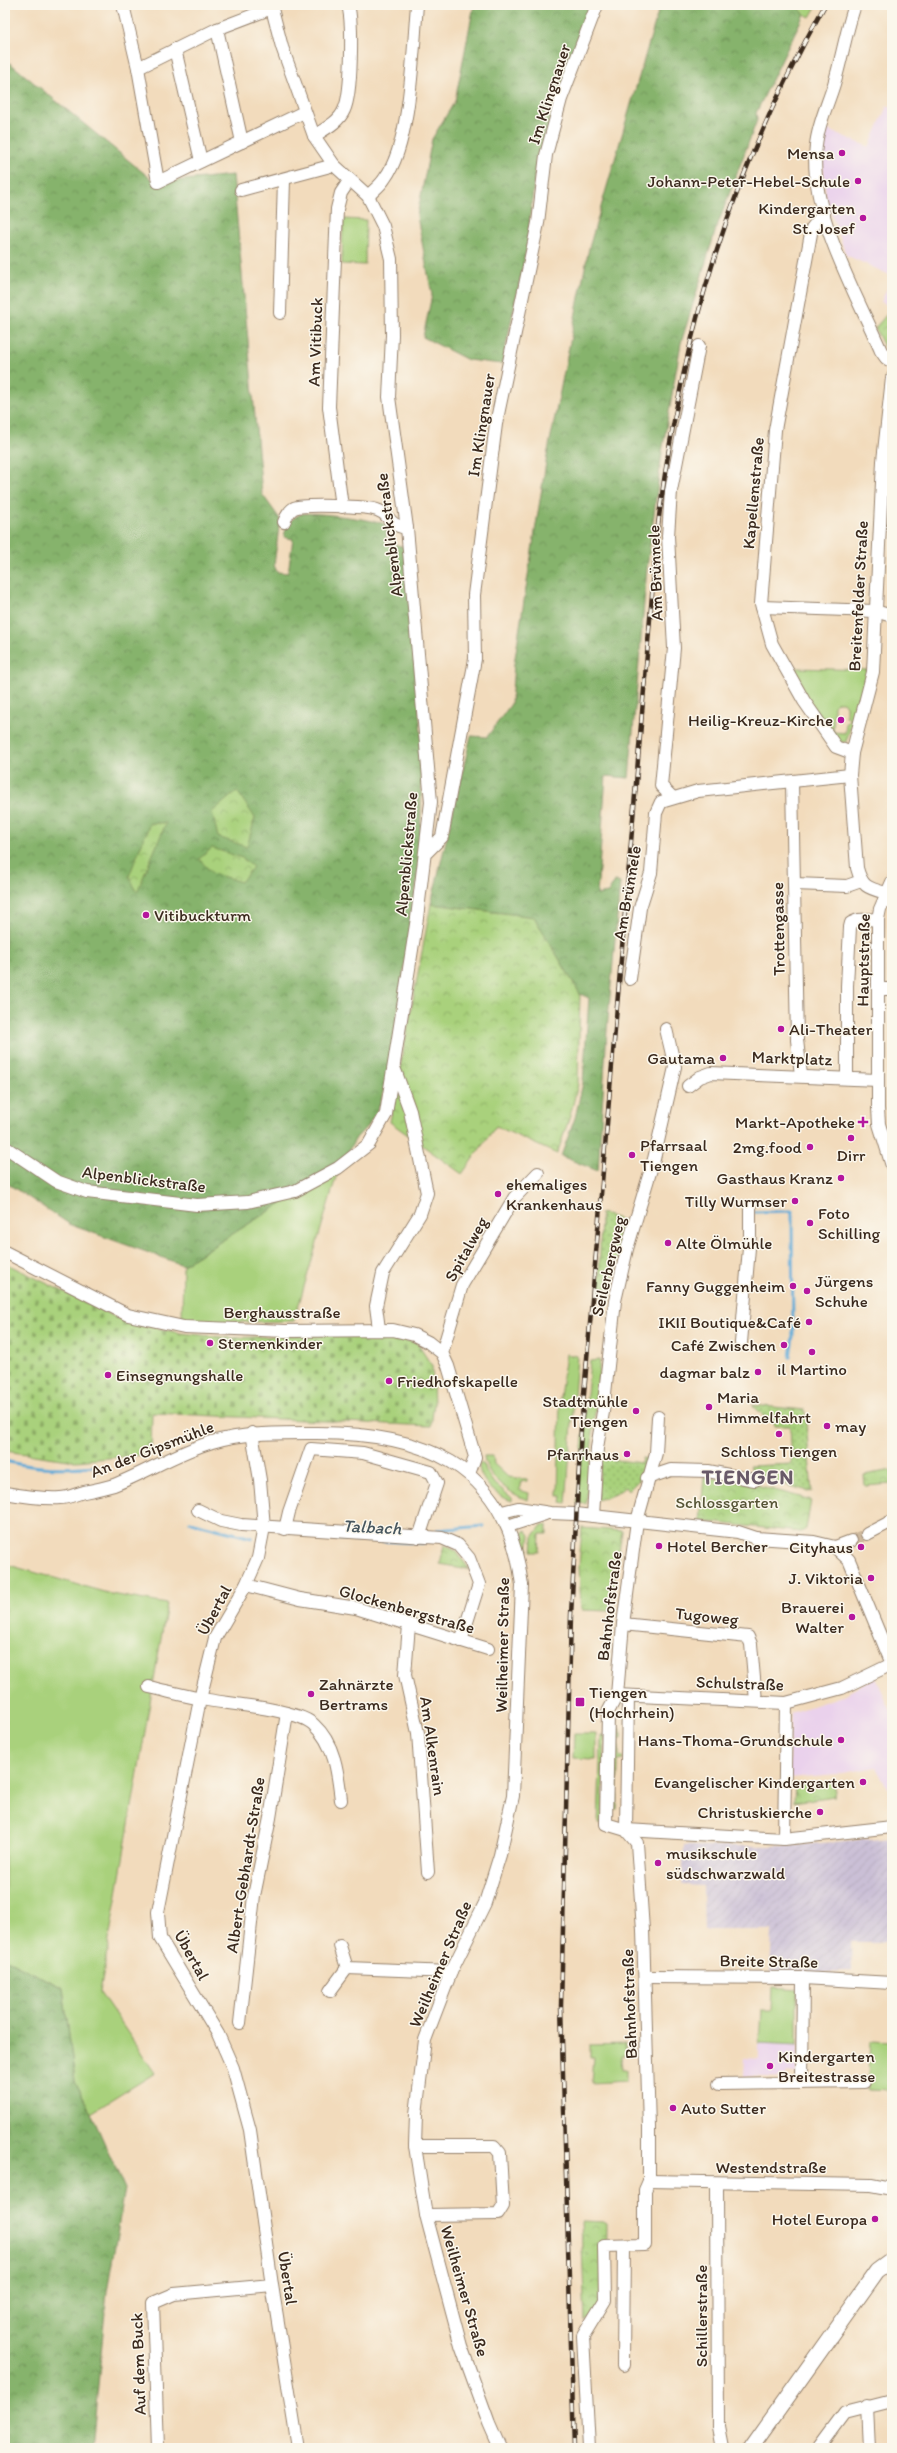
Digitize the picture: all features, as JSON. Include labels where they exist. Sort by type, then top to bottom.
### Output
[{"type":"main road","points":[[751,2448],[877,2271],[892,2260]]},
{"type":"street","points":[[123,5],[138,68],[158,182],[304,112]]},
{"type":"street","points":[[314,136],[334,123],[345,110],[348,89],[351,19],[348,5]]},
{"type":"street","points":[[368,196],[386,178],[398,149],[407,110],[417,5]]},
{"type":"street","name":"Im Klingnauer","points":[[426,852],[442,837],[475,660],[474,595],[496,424],[538,223],[546,155],[561,99],[597,5]]},
{"type":"street","points":[[855,5],[816,144],[815,167],[819,196],[835,244],[881,350],[886,358],[892,362]]},
{"type":"street","name":"Alpenblickstraße","points":[[5,1147],[56,1181],[88,1192],[197,1205],[248,1202],[295,1191],[338,1168],[369,1144],[386,1114],[395,1069],[426,852],[431,802],[407,528],[389,397],[392,336],[391,259],[383,226],[368,196],[349,181],[334,165],[314,136],[304,112],[282,47],[272,6],[217,29],[138,68]]},
{"type":"street","points":[[217,29],[242,142]]},
{"type":"street","points":[[175,50],[200,161]]},
{"type":"street","points":[[241,190],[284,180],[334,165]]},
{"type":"street","points":[[280,313],[284,180]]},
{"type":"street","name":"Am Vitibuck","points":[[342,507],[329,407],[337,209],[341,193],[349,181]]},
{"type":"street","name":"Kapellenstraße","points":[[824,213],[812,228],[775,430],[762,607],[772,644],[804,701],[836,747],[852,754]]},
{"type":"street","name":"Am Brünnele","points":[[672,797],[661,786],[674,648],[668,536],[670,490],[699,346]]},
{"type":"street","name":"Breitenfelder Straße","points":[[861,881],[857,868],[850,775],[852,754],[873,672],[875,611],[888,462],[892,378]]},
{"type":"street","points":[[284,522],[293,508],[302,506],[342,507],[377,510],[396,526],[407,528]]},
{"type":"street","points":[[762,607],[875,611],[892,616]]},
{"type":"street","name":"Am Brünnele","points":[[630,979],[640,908],[651,873],[656,813],[661,802],[672,797],[698,791],[850,775]]},
{"type":"street","name":"Trottengasse","points":[[792,782],[797,1040],[801,1075]]},
{"type":"street","points":[[795,884],[847,886],[861,881],[869,888],[889,887]]},
{"type":"street","name":"Hauptstraße","points":[[889,887],[878,919],[878,1080],[879,1124],[888,1135],[892,1166]]},
{"type":"street","name":"Marktplatz","points":[[847,1077],[847,986],[850,927],[851,923],[858,920],[878,919]]},
{"type":"street","points":[[879,989],[892,989]]},
{"type":"street","name":"Seilerbergweg","points":[[593,1516],[597,1448],[603,1412],[615,1301],[627,1248],[654,1159],[675,1067],[666,1029]]},
{"type":"street","points":[[379,1329],[376,1306],[383,1272],[420,1214],[427,1193],[410,1111],[395,1069]]},
{"type":"street","name":"Marktplatz","points":[[688,1086],[700,1077],[711,1072],[847,1077],[878,1080]]},
{"type":"street","name":"Spitalweg","points":[[442,1352],[462,1285],[514,1198],[538,1173]]},
{"type":"street","points":[[741,1343],[750,1236],[750,1208]]},
{"type":"street","name":"Berghausstraße","points":[[5,1252],[128,1315],[184,1327],[285,1331],[379,1329],[414,1335],[428,1342],[442,1352]]},
{"type":"street","points":[[442,1352],[448,1366],[473,1446],[475,1457],[469,1474]]},
{"type":"street","name":"Bahnhofstraße","points":[[626,1830],[622,1696],[623,1624],[637,1521],[647,1478],[656,1453],[658,1417]]},
{"type":"street","name":"An der Gipsmühle","points":[[5,1493],[61,1498],[113,1485],[212,1442],[252,1433],[345,1432],[414,1445],[431,1452],[469,1474],[486,1490],[502,1512]]},
{"type":"street","name":"Übertal","points":[[252,1433],[260,1480],[264,1527],[258,1558],[246,1585],[215,1638],[200,1699],[158,1912],[160,1938],[218,2034],[233,2068],[250,2130],[272,2285],[298,2448]]},
{"type":"street","points":[[285,1529],[288,1512],[311,1449],[363,1453],[431,1472],[437,1483],[419,1537]]},
{"type":"street","points":[[647,1478],[670,1470],[708,1471],[755,1480]]},
{"type":"street","points":[[502,1512],[518,1508],[550,1513],[593,1516],[738,1532],[756,1538],[814,1542],[835,1547],[849,1560],[892,1664]]},
{"type":"street","points":[[198,1510],[221,1522],[285,1529],[442,1538],[458,1545],[469,1558],[479,1584],[461,1641]]},
{"type":"street","name":"Weilheimer Straße","points":[[500,2448],[489,2423],[461,2346],[426,2215],[415,2146],[416,2114],[425,2040],[451,1972],[485,1903],[500,1854],[514,1796],[523,1599],[519,1556],[502,1512]]},
{"type":"street","points":[[508,1526],[550,1513]]},
{"type":"street","points":[[867,1534],[892,1521]]},
{"type":"street","points":[[835,1547],[851,1542]]},
{"type":"street","name":"Glockenbergstraße","points":[[246,1585],[300,1599],[356,1608],[488,1649]]},
{"type":"street","name":"Tugoweg","points":[[623,1624],[748,1637],[751,1644],[756,1701]]},
{"type":"street","name":"Am Alkenrain","points":[[409,1625],[405,1674],[418,1733],[428,1872]]},
{"type":"street","name":"Schulstraße","points":[[622,1696],[786,1703],[842,1688],[892,1664]]},
{"type":"street","points":[[149,1687],[200,1699],[299,1716],[313,1724],[326,1739],[338,1769],[341,1800]]},
{"type":"street","name":"Bahnhofstraße","points":[[622,1696],[608,1712],[606,1824],[626,1830],[637,1843],[645,1977],[649,2181]]},
{"type":"street","points":[[784,1839],[786,1703]]},
{"type":"street","name":"Albert-Gebhardt-Straße","points":[[240,2023],[254,1896],[270,1818],[287,1714]]},
{"type":"street","points":[[626,1830],[784,1839],[892,1827]]},
{"type":"street","points":[[340,1946],[347,1968]]},
{"type":"street","points":[[347,1968],[451,1972]]},
{"type":"street","points":[[330,1992],[347,1968]]},
{"type":"street","name":"Breite Straße","points":[[645,1977],[803,1978],[892,1983]]},
{"type":"street","points":[[802,2083],[803,1978]]},
{"type":"street","points":[[719,2084],[864,2082]]},
{"type":"street","points":[[415,2146],[494,2146],[500,2152],[503,2206],[498,2214],[426,2215]]},
{"type":"street","points":[[590,2448],[583,2336],[605,2300],[604,2246],[645,2245],[645,2190],[649,2181]]},
{"type":"street","name":"Westendstraße","points":[[649,2181],[717,2184],[871,2184],[892,2189]]},
{"type":"street","name":"Schillerstraße","points":[[717,2184],[718,2427],[722,2448]]},
{"type":"street","points":[[623,2365],[624,2246]]},
{"type":"street","name":"Auf dem Buck","points":[[158,2448],[153,2303],[174,2294],[272,2285]]},
{"type":"street","points":[[820,2448],[845,2413],[867,2406],[892,2401]]},
{"type":"street","points":[[867,2406],[869,2448]]},
{"type":"shaded area","name":"Johann-Peter-Hebel-Schule","points":[[887,106],[892,108],[892,276],[846,255],[826,198],[823,164],[826,129],[869,147]]},
{"type":"shaded area","points":[[892,277],[892,307],[881,302]]},
{"type":"shaded area","name":"Hans-Thoma-Grundschule","points":[[876,1678],[892,1713],[892,1787],[887,1788],[876,1767],[837,1774],[788,1778],[791,1713],[839,1697]]},
{"type":"shaded area","points":[[892,1837],[892,1942],[851,1942],[852,1972],[770,1973],[772,1930],[704,1930],[703,1886],[682,1885],[684,1846],[786,1846]]},
{"type":"shaded area","name":"Kindergarten Breitestrasse","points":[[759,2043],[797,2045],[796,2074],[787,2073],[786,2078],[743,2076],[744,2058],[759,2059]]},
{"type":"green space","points":[[474,5],[592,5],[536,162],[527,247],[502,364],[468,360],[423,337],[432,295],[417,216],[432,139],[455,101]]},
{"type":"green space","points":[[660,5],[796,5],[804,14],[756,113],[757,120],[716,229],[681,343],[662,452],[647,568],[629,778],[606,776],[597,895],[608,893],[615,881],[620,883],[607,1030],[598,1171],[561,1156],[575,1118],[583,1083],[589,998],[580,994],[534,917],[431,904],[471,736],[487,737],[511,704],[514,664],[547,456],[589,248]]},
{"type":"green space","points":[[796,5],[817,5],[810,17],[804,14]]},
{"type":"green space","points":[[5,59],[156,183],[233,175],[262,494],[280,519],[274,565],[277,572],[288,573],[293,539],[284,537],[287,526],[301,514],[307,513],[330,515],[381,523],[387,525],[386,544],[405,547],[422,745],[420,861],[388,1077],[379,1107],[369,1124],[356,1138],[339,1167],[183,1265],[71,1225],[5,1182]]},
{"type":"green space","points":[[343,219],[366,220],[365,265],[342,264]]},
{"type":"green space","points":[[888,313],[892,317],[892,341],[888,349],[884,347],[875,328]]},
{"type":"green space","points":[[796,668],[868,670],[846,742],[835,742],[796,682]],"holes":[[[838,702],[843,702],[846,706],[846,717],[849,717],[849,722],[846,722],[845,733],[833,732],[834,706]]]},
{"type":"green space","points":[[237,791],[255,818],[247,847],[218,837],[212,812]]},
{"type":"green space","points":[[150,823],[166,823],[137,892],[129,876]]},
{"type":"green space","points":[[212,848],[242,858],[253,867],[241,882],[212,873],[199,859]]},
{"type":"green space","points":[[431,904],[534,917],[580,994],[578,1084],[570,1116],[557,1154],[496,1126],[462,1174],[390,1122]]},
{"type":"green space","points":[[339,1167],[294,1321],[200,1323],[182,1318],[183,1265]]},
{"type":"green space","points":[[601,1213],[628,1222],[610,1291],[599,1287]]},
{"type":"green space","points":[[5,1263],[123,1321],[180,1333],[232,1338],[298,1335],[383,1335],[417,1343],[432,1366],[434,1404],[431,1426],[152,1413],[151,1454],[76,1461],[5,1451]]},
{"type":"green space","points":[[566,1354],[577,1356],[566,1504],[561,1503],[562,1496],[558,1496],[560,1397]]},
{"type":"green space","points":[[600,1360],[586,1504],[577,1503],[590,1361]]},
{"type":"green space","points":[[752,1405],[805,1410],[812,1492],[756,1477],[750,1466],[792,1464],[790,1426],[775,1426],[772,1419],[768,1419]]},
{"type":"green space","points":[[484,1456],[493,1456],[494,1464],[508,1477],[527,1479],[527,1481],[521,1482],[519,1490],[529,1493],[528,1500],[514,1494],[494,1478],[489,1471]]},
{"type":"green space","points":[[601,1458],[641,1463],[642,1458],[650,1459],[641,1478],[628,1491],[625,1487],[616,1494],[597,1500]]},
{"type":"green space","points":[[479,1463],[482,1463],[492,1481],[512,1498],[512,1501],[506,1499],[489,1486],[481,1475]]},
{"type":"green space","points":[[892,1470],[892,1484],[865,1486],[864,1475]]},
{"type":"green space","name":"Schlossgarten","points":[[704,1477],[749,1483],[811,1500],[806,1529],[801,1532],[700,1521]]},
{"type":"green space","points":[[542,1525],[547,1525],[547,1534],[540,1534],[539,1552],[532,1552],[533,1537]]},
{"type":"green space","points":[[582,1528],[622,1531],[610,1611],[581,1610],[579,1566]]},
{"type":"green space","points":[[526,1530],[530,1535],[528,1551],[525,1551],[522,1535]]},
{"type":"green space","points":[[444,1545],[456,1551],[469,1569],[440,1564]]},
{"type":"green space","points":[[5,1564],[111,1594],[167,1604],[100,1992],[155,2073],[91,2113],[75,2082],[63,1988],[5,1959]]},
{"type":"green space","points":[[614,1729],[620,1729],[619,1733],[622,1733],[622,1738],[619,1738],[619,1757],[623,1757],[623,1760],[618,1761],[617,1809],[612,1809]]},
{"type":"green space","points":[[574,1734],[596,1734],[596,1759],[573,1758]]},
{"type":"green space","points":[[601,1735],[605,1735],[602,1824],[598,1824]]},
{"type":"green space","points":[[836,1783],[834,1796],[794,1802],[795,1785]]},
{"type":"green space","points":[[5,1959],[63,1988],[75,2082],[91,2113],[125,2189],[107,2291],[92,2448],[5,2448]]},
{"type":"green space","points":[[773,1987],[797,1989],[797,2045],[759,2043],[761,2010],[772,2010]]},
{"type":"green space","points":[[870,2041],[892,2042],[892,2091],[867,2090]]},
{"type":"green space","points":[[625,2044],[626,2056],[621,2056],[622,2070],[626,2070],[626,2081],[592,2083],[594,2058],[590,2058],[590,2045]]},
{"type":"green space","points":[[581,2221],[606,2222],[605,2300],[585,2322]]},
{"type":"waterway","points":[[755,1212],[792,1211],[793,1336],[790,1357]]},
{"type":"waterway","points":[[5,1461],[28,1466],[50,1468],[96,1466]]},
{"type":"waterway","name":"Talbach","points":[[190,1522],[252,1538]]},
{"type":"waterway","name":"Talbach","points":[[437,1530],[483,1526]]},
{"type":"waterway","name":"Talbach","points":[[320,1538],[423,1543]]},
{"type":"tunnel","points":[[851,1541],[867,1534]]},
{"type":"railway","points":[[574,2448],[561,2006],[571,1615],[581,1429],[658,525],[668,455],[681,387],[696,321],[715,256],[737,193],[762,130],[792,67],[825,5]]},
{"type":"place","name":"Mensa","points":[[842,153]]},
{"type":"place","name":"Johann-Peter-Hebel-Schule","points":[[858,181]]},
{"type":"place","name":"Kindergarten St. Josef","points":[[863,218]]},
{"type":"place","name":"Heilig-Kreuz-Kirche","points":[[841,720]]},
{"type":"place","name":"Vitibuckturm","points":[[146,915]]},
{"type":"place","name":"Ali-Theater","points":[[781,1029]]},
{"type":"place","name":"Gautama","points":[[723,1058]]},
{"type":"place","name":"Markt-Apotheke","points":[[863,1122]]},
{"type":"place","name":"Dirr","points":[[851,1138]]},
{"type":"place","name":"2mg.food","points":[[810,1147]]},
{"type":"place","name":"Pfarrsaal Tiengen","points":[[632,1155]]},
{"type":"place","name":"Gasthaus Kranz","points":[[841,1178]]},
{"type":"place","name":"ehemaliges Krankenhaus","points":[[498,1194]]},
{"type":"place","name":"Tilly Wurmser","points":[[795,1201]]},
{"type":"place","name":"Foto Schilling","points":[[810,1223]]},
{"type":"place","name":"Alte Ölmühle","points":[[668,1243]]},
{"type":"place","name":"Fanny Guggenheim","points":[[793,1286]]},
{"type":"place","name":"Jürgens Schuhe","points":[[807,1291]]},
{"type":"place","name":"IKII Boutique&Café","points":[[809,1322]]},
{"type":"place","name":"Sternenkinder","points":[[210,1343]]},
{"type":"place","name":"Café Zwischen","points":[[784,1345]]},
{"type":"place","name":"il Martino","points":[[812,1352]]},
{"type":"place","name":"dagmar balz","points":[[758,1372]]},
{"type":"place","name":"Einsegnungshalle","points":[[108,1375]]},
{"type":"place","name":"Friedhofskapelle","points":[[389,1381]]},
{"type":"place","name":"Maria Himmelfahrt","points":[[709,1407]]},
{"type":"place","name":"Stadtmühle Tiengen","points":[[636,1411]]},
{"type":"place","name":"may","points":[[827,1426]]},
{"type":"place","name":"Schloss Tiengen","points":[[779,1434]]},
{"type":"place","name":"Pfarrhaus","points":[[627,1454]]},
{"type":"place","name":"Hotel Bercher","points":[[659,1546]]},
{"type":"place","name":"Cityhaus","points":[[861,1547]]},
{"type":"place","name":"J. Viktoria","points":[[871,1578]]},
{"type":"place","name":"Brauerei Walter","points":[[852,1617]]},
{"type":"place","name":"Zahnärzte Bertrams","points":[[311,1694]]},
{"type":"place","name":"Tiengen (Hochrhein)","points":[[580,1702]]},
{"type":"place","name":"Hans-Thoma-Grundschule","points":[[841,1740]]},
{"type":"place","name":"Evangelischer Kindergarten","points":[[863,1782]]},
{"type":"place","name":"Christuskierche","points":[[820,1812]]},
{"type":"place","name":"musikschule südschwarzwald","points":[[658,1863]]},
{"type":"place","name":"Kindergarten Breitestrasse","points":[[770,2066]]},
{"type":"place","name":"Auto Sutter","points":[[673,2108]]},
{"type":"place","name":"Hotel Europa","points":[[875,2219]]},
{"type":"district","name":"TIENGEN","points":[[748,1476]]}]
